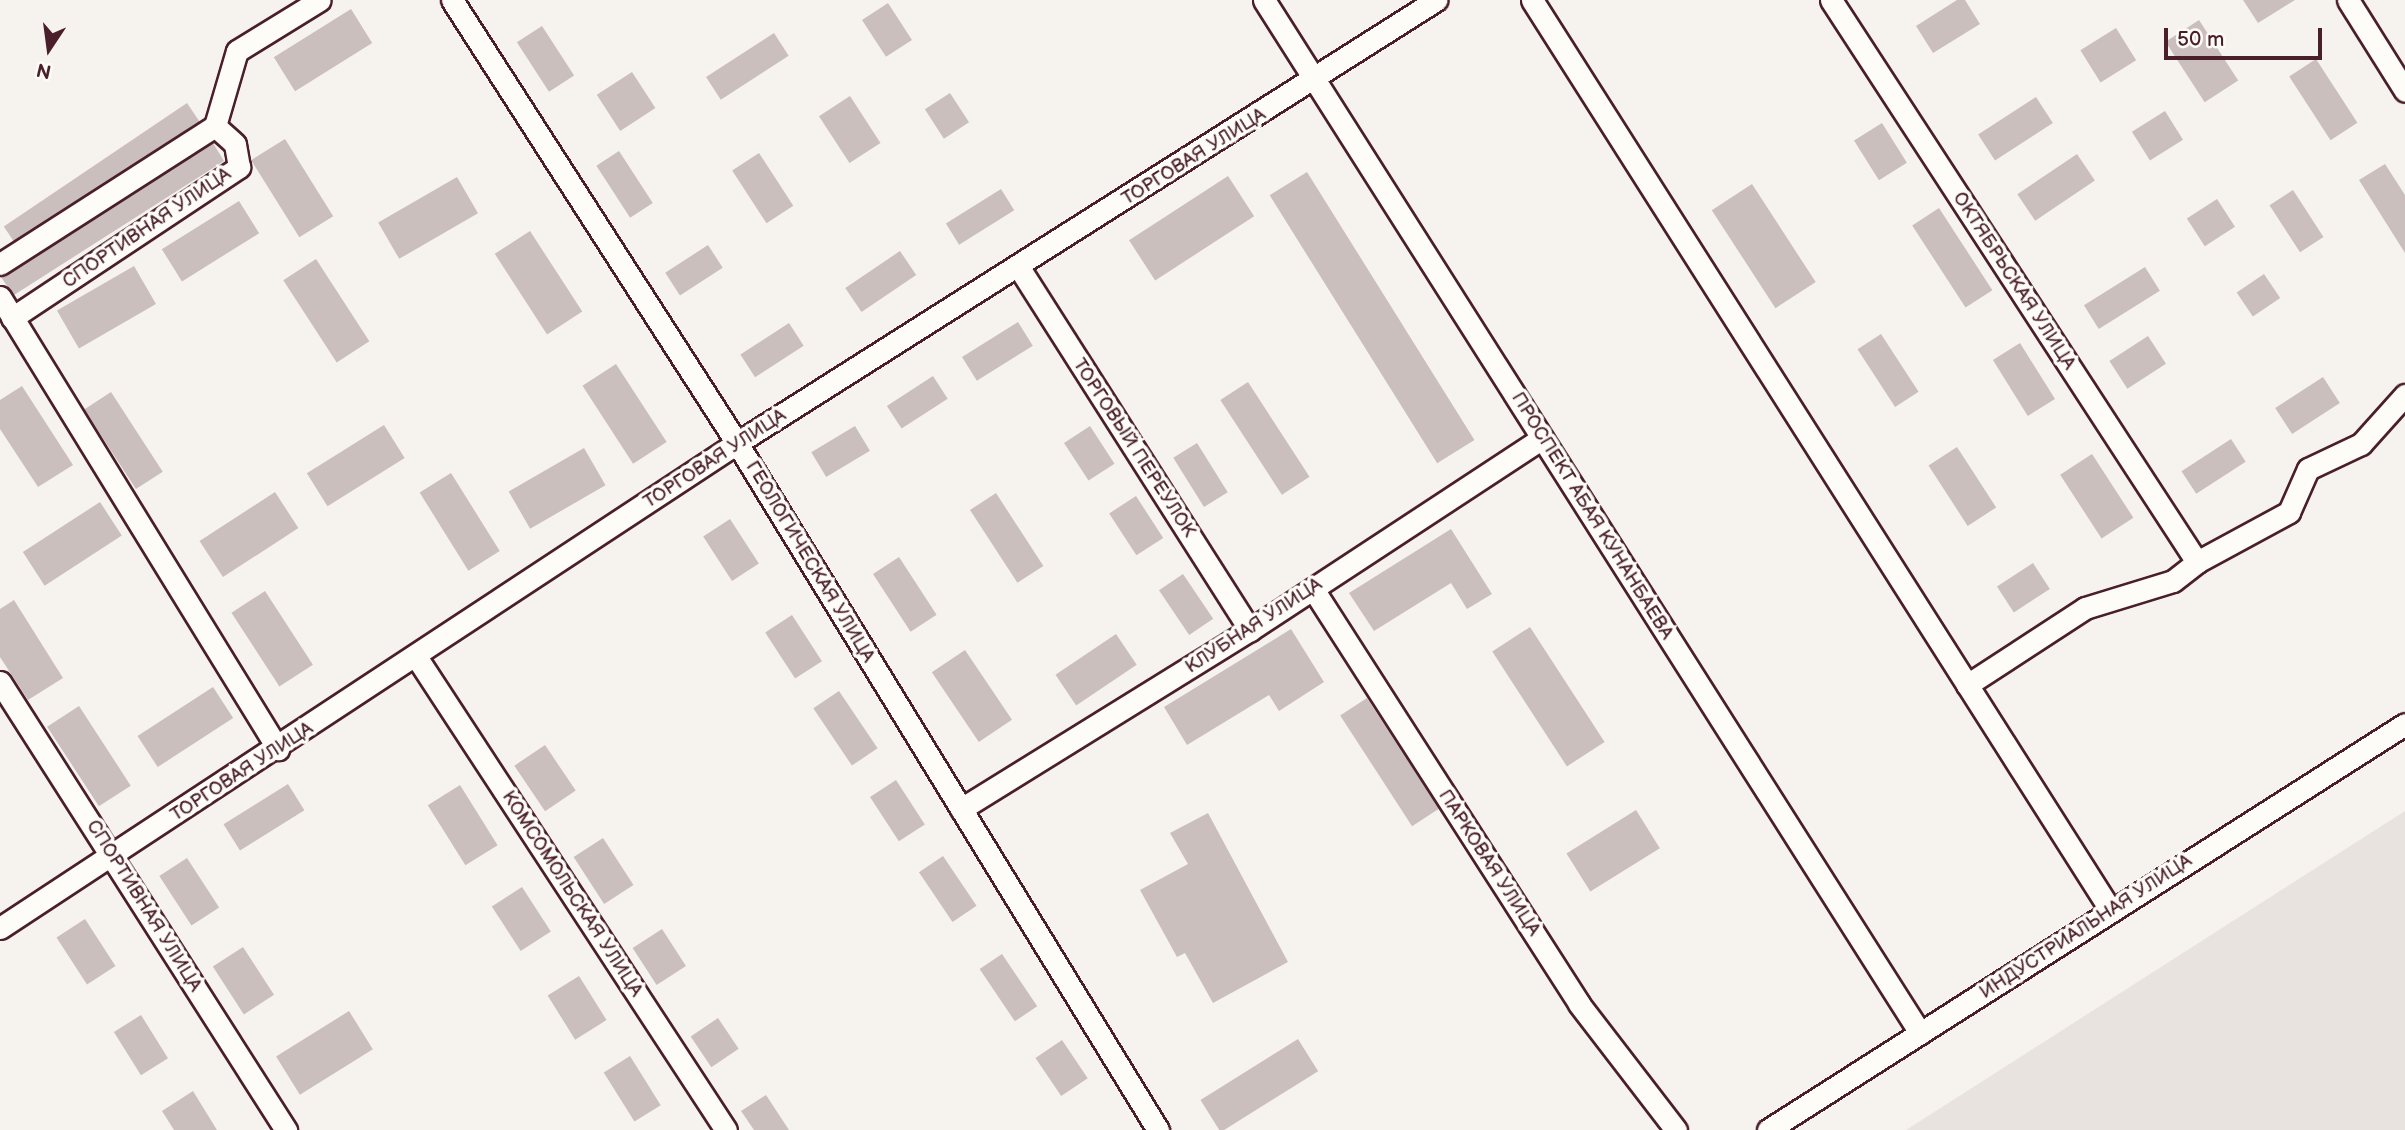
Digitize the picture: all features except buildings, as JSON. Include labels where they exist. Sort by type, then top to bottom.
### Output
[{"type":"street","points":[[0,264],[215,126],[237,51],[320,0]]},
{"type":"street","name":"ПРОСПЕКТ АБАЯ КУНАНБАЕВА","points":[[1264,0],[1920,1033]]},
{"type":"street","name":"ТОРГОВАЯ УЛИЦА","points":[[0,928],[417,658],[737,443],[1316,81],[1436,0]]},
{"type":"street","name":"ОКТЯБРЬСКАЯ УЛИЦА","points":[[1831,0],[2197,562]]},
{"type":"street","points":[[2347,0],[2405,91]]},
{"type":"street","name":"ГЕОЛОГИЧЕСКАЯ УЛИЦА","points":[[453,1],[737,443],[1158,1130]]},
{"type":"street","points":[[1542,4],[2111,911]]},
{"type":"street","name":"СПОРТИВНАЯ УЛИЦА","points":[[12,318],[239,167],[235,144],[215,126]]},
{"type":"street","name":"ТОРГОВЫЙ ПЕРЕУЛОК","points":[[1018,266],[1250,630]]},
{"type":"street","points":[[0,297],[278,749]]},
{"type":"street","points":[[1967,685],[2085,608],[2173,581],[2197,562],[2289,512],[2308,469],[2361,444],[2405,396]]},
{"type":"street","name":"КЛУБНАЯ УЛИЦА","points":[[961,808],[1250,630],[1542,438]]},
{"type":"street","name":"ПАРКОВАЯ УЛИЦА","points":[[1313,589],[1579,1004],[1676,1130]]},
{"type":"street","name":"КОМСОМОЛЬСКАЯ УЛИЦА","points":[[417,658],[726,1130]]},
{"type":"street","name":"СПОРТИВНАЯ УЛИЦА","points":[[0,682],[286,1130]]},
{"type":"street","name":"ИНДУСТРИАЛЬНАЯ УЛИЦА","points":[[1768,1130],[2405,724]]},
{"type":"shaded area","points":[[2405,811],[2405,1130],[1906,1130]]}]
